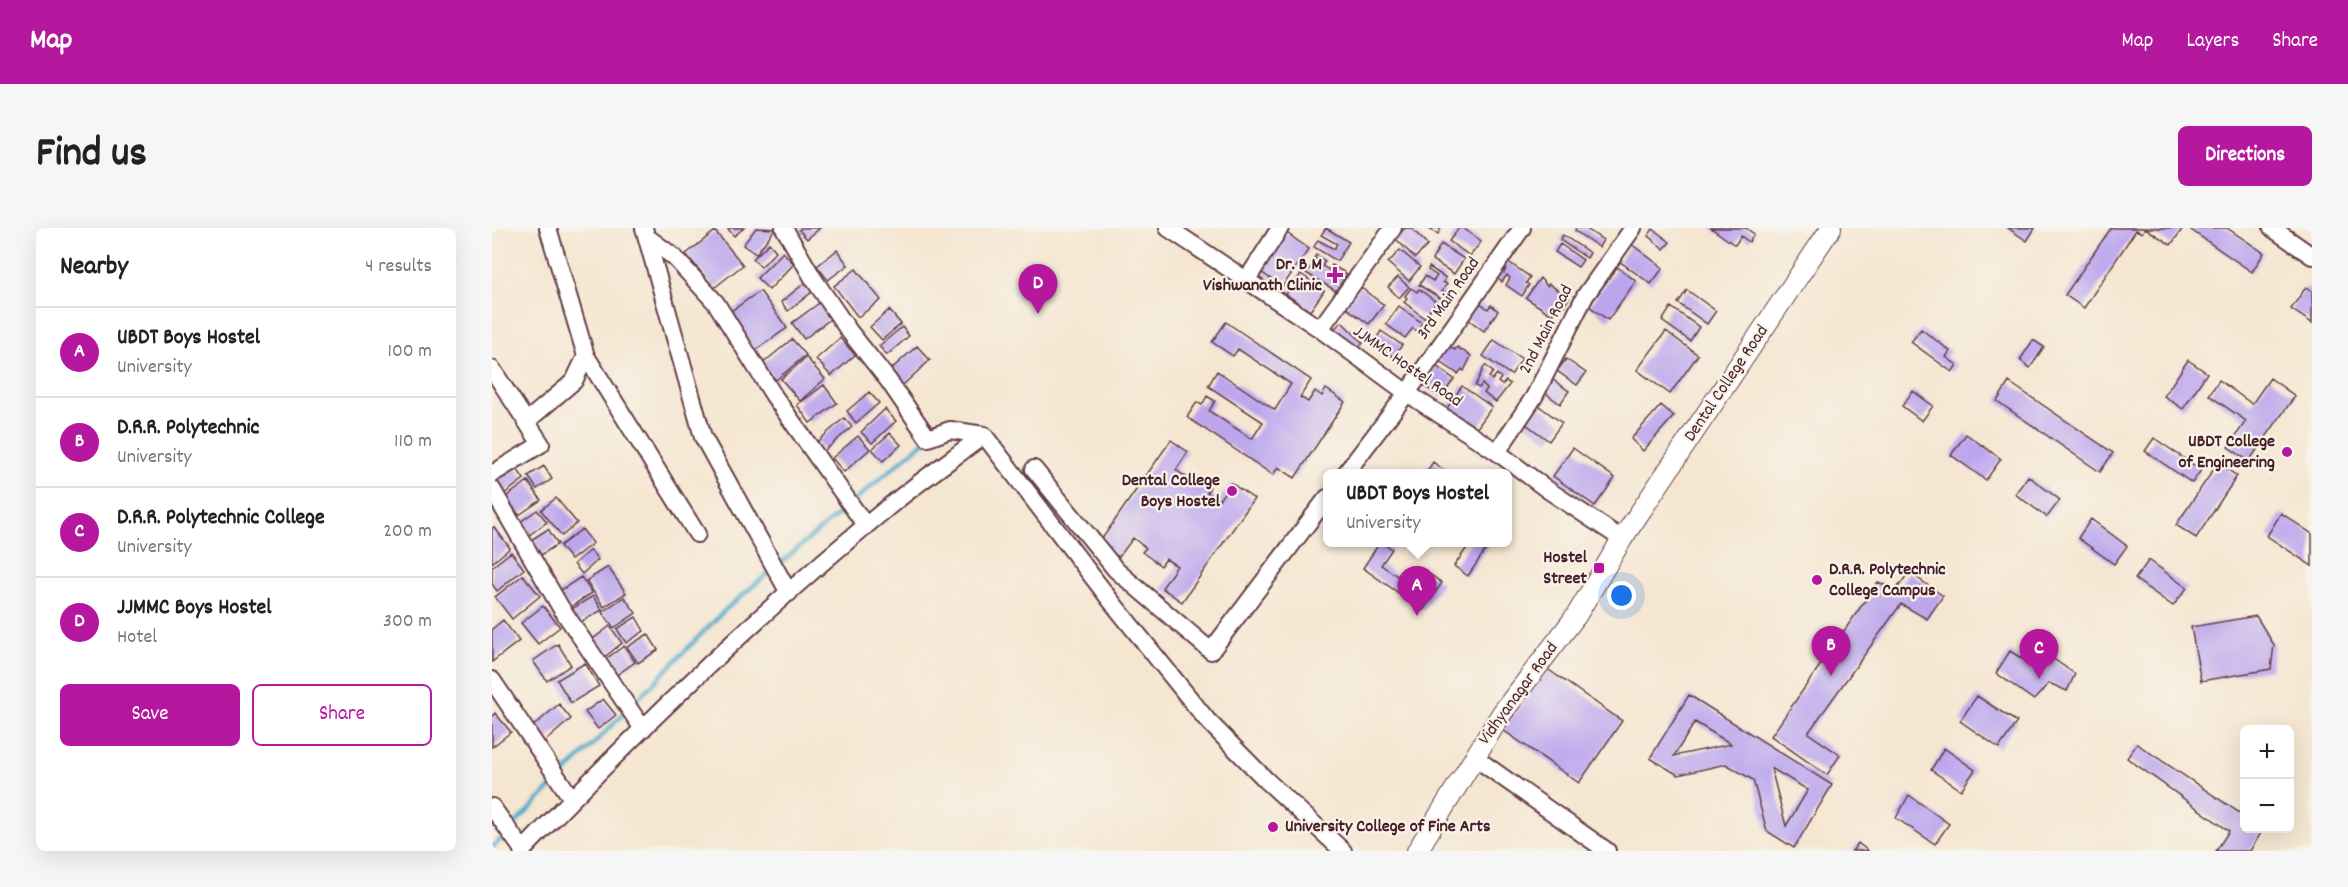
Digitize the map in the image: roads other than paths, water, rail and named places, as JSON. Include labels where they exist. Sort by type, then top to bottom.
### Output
[{"type":"street","points":[[548,228],[586,356],[697,534]]},
{"type":"street","points":[[784,228],[813,278],[849,331],[888,380],[928,438],[950,430],[984,435],[1111,601],[1208,720],[1266,780],[1343,851]]},
{"type":"street","name":"JJMMC Hostel Road","points":[[1168,228],[1320,329],[1407,393],[1622,539]]},
{"type":"street","points":[[1246,281],[1280,228]]},
{"type":"street","points":[[1320,329],[1393,228]]},
{"type":"street","name":"3rd Main Road","points":[[1349,469],[1407,393],[1522,228]]},
{"type":"street","name":"2nd Main Road","points":[[1497,452],[1534,397],[1585,296],[1633,228]]},
{"type":"street","name":"Dental College Road","points":[[1622,539],[1831,228]]},
{"type":"street","points":[[2272,228],[2312,256]]},
{"type":"street","points":[[646,233],[674,257],[716,303],[774,396],[866,526]]},
{"type":"street","points":[[646,233],[703,436],[789,593]]},
{"type":"street","points":[[527,421],[574,381],[586,356]]},
{"type":"street","points":[[492,369],[542,444],[492,474]]},
{"type":"street","points":[[492,807],[522,850],[643,729],[747,630],[866,526],[984,435]]},
{"type":"street","points":[[1034,469],[1116,570],[1211,651],[1323,503]]},
{"type":"street","points":[[492,489],[561,608],[643,729]]},
{"type":"street","name":"Vidhyanagar Road","points":[[1417,851],[1502,713],[1576,616],[1622,539]]},
{"type":"street","points":[[492,680],[572,799]]},
{"type":"street","points":[[1474,758],[1607,851]]},
{"type":"waterway","points":[[632,705],[726,609],[926,440]]},
{"type":"waterway","points":[[512,827],[626,711]]},
{"type":"waterway","points":[[492,848],[507,833]]},
{"type":"place","name":"Dr. B M Vishwanath Clinic","points":[[1335,275]]},
{"type":"place","name":"JJMMC Boys Hostel","points":[[1038,314]]},
{"type":"place","name":"UBDT College of Engineering","points":[[2287,452]]},
{"type":"place","name":"Dental College Boys Hostel","points":[[1232,491]]},
{"type":"place","name":"Hostel Street","points":[[1599,568]]},
{"type":"place","name":"D.R.R. Polytechnic College Campus","points":[[1817,580]]},
{"type":"place","name":"UBDT Boys Hostel","points":[[1417,616]]},
{"type":"place","name":"D.R.R. Polytechnic","points":[[1831,676]]},
{"type":"place","name":"D.R.R. Polytechnic College","points":[[2039,679]]},
{"type":"place","name":"University College of Fine Arts","points":[[1273,827]]}]
